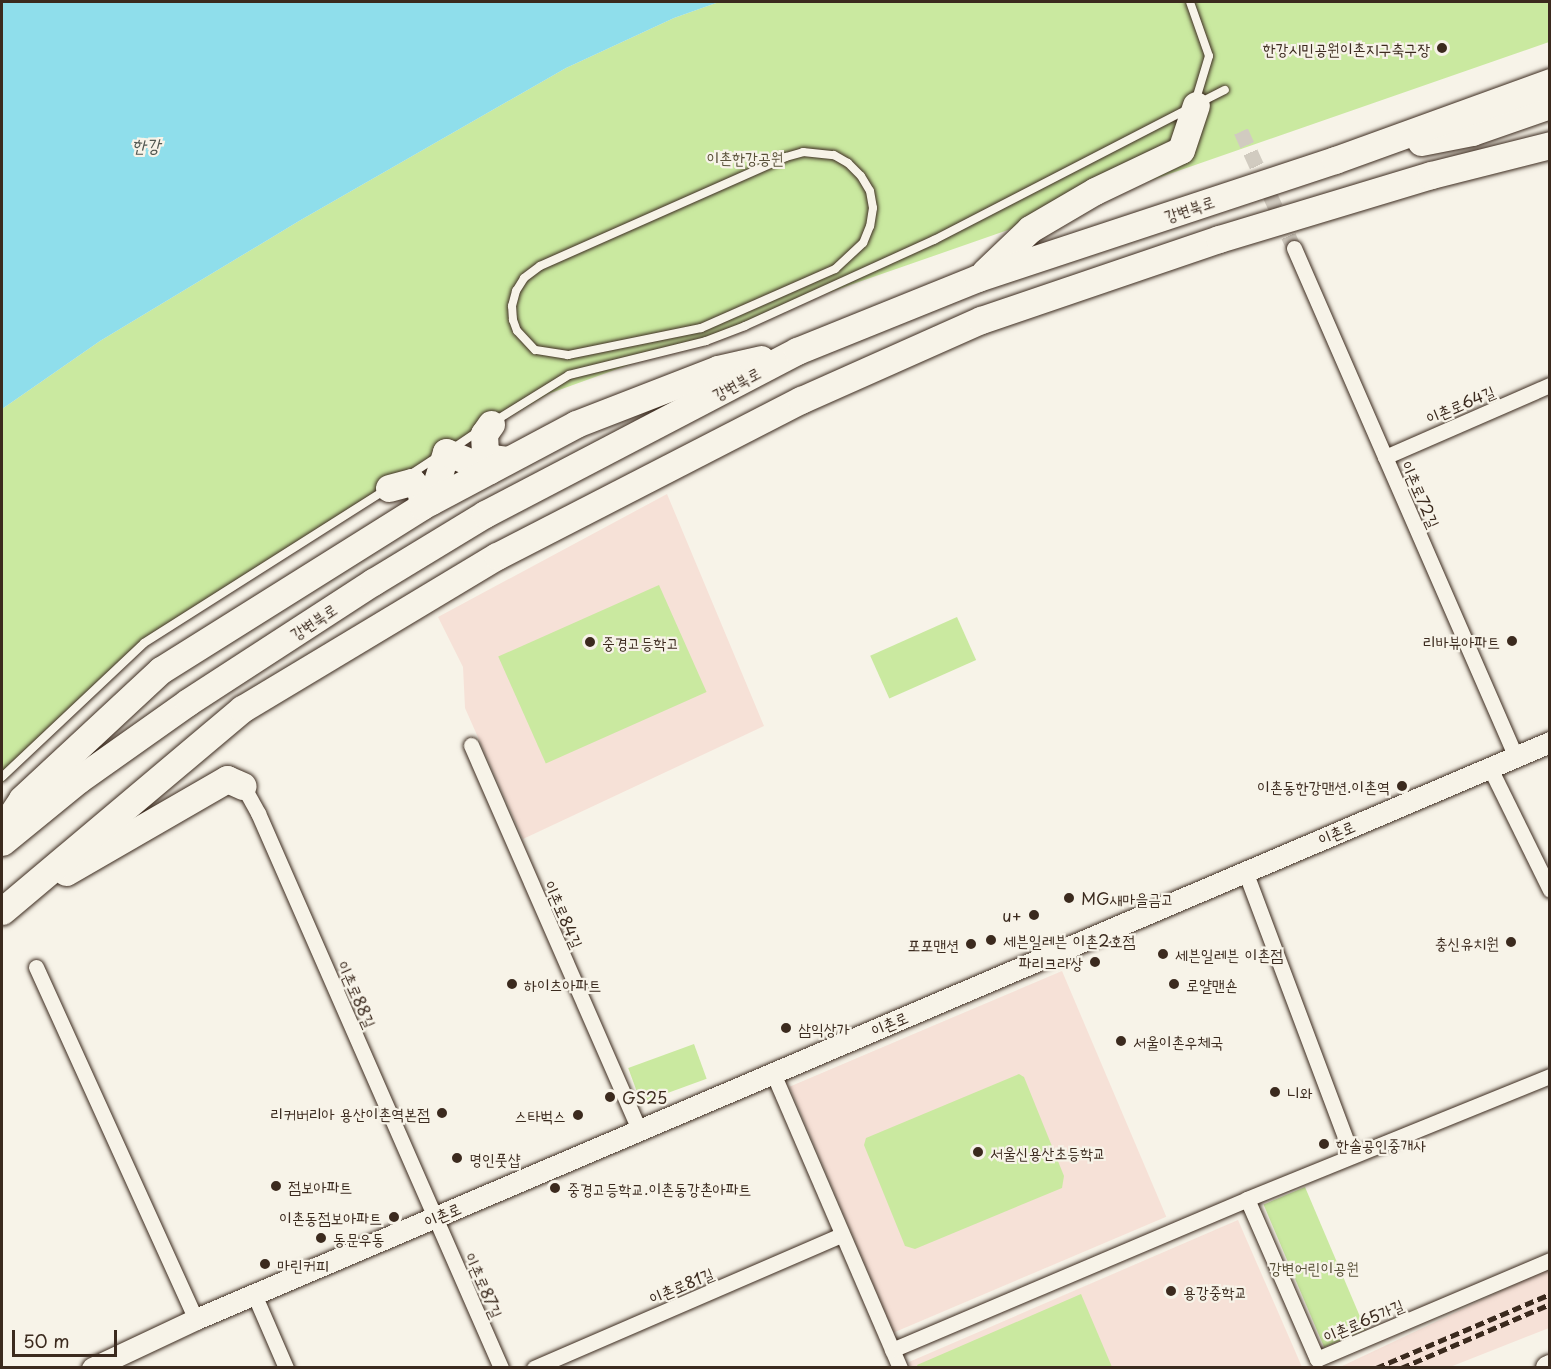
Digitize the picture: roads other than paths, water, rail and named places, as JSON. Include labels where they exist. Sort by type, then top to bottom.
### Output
[{"type":"highway","name":"강변북로","points":[[2,842],[78,780],[188,702],[373,582],[485,514],[797,351],[978,278],[1335,160],[1550,82]]},
{"type":"highway","points":[[978,278],[1030,229],[1095,191],[1181,150],[1196,105]]},
{"type":"highway","points":[[1335,160],[1472,132],[1550,105]]},
{"type":"highway","points":[[1431,175],[1550,131]]},
{"type":"highway","points":[[2,910],[242,709],[497,556],[801,400],[981,320],[1220,239],[1431,175],[1550,145]]},
{"type":"highway","points":[[2,829],[22,799],[161,670],[426,503],[576,424],[718,369],[797,351]]},
{"type":"highway","points":[[491,424],[484,434],[485,453],[498,465]]},
{"type":"highway","points":[[426,503],[446,452],[498,465]]},
{"type":"highway","points":[[389,488],[412,482],[421,492],[426,503]]},
{"type":"highway","points":[[2,910],[227,778],[243,786]]},
{"type":"street","name":"이촌로72길","points":[[1294,248],[1515,755]]},
{"type":"street","name":"이촌로64길","points":[[1385,457],[1550,385]]},
{"type":"street","name":"이촌로","points":[[92,1368],[254,1294],[1550,742]]},
{"type":"street","name":"이촌로84길","points":[[471,745],[639,1130]]},
{"type":"street","points":[[1490,766],[1550,890]]},
{"type":"street","name":"이촌로88길","points":[[243,786],[258,813],[435,1217]]},
{"type":"street","points":[[1245,871],[1352,1156]]},
{"type":"street","points":[[36,967],[196,1319]]},
{"type":"street","points":[[773,1073],[900,1368]]},
{"type":"street","points":[[892,1350],[1247,1199],[1550,1076]]},
{"type":"street","name":"이촌로65가길","points":[[1247,1199],[1317,1359],[1550,1260]]},
{"type":"street","name":"이촌로87길","points":[[435,1217],[501,1368]]},
{"type":"street","name":"이촌로81길","points":[[534,1368],[841,1235]]},
{"type":"street","points":[[254,1294],[286,1368]]},
{"type":"lane","points":[[1190,2],[1209,56],[1198,88],[1196,105]]},
{"type":"lane","points":[[2,777],[144,643],[569,375],[706,341],[745,326],[934,240],[1225,90]]},
{"type":"lane","points":[[803,152],[834,155],[848,163],[861,176],[870,191],[873,208],[870,226],[863,243],[835,269],[701,328],[568,355],[535,350],[517,331],[512,306],[516,291],[524,278],[540,267],[786,157],[803,152]]},
{"type":"water","name":"한강","points":[[2,2],[719,2],[674,18],[566,68],[299,221],[100,341],[2,409]]},
{"type":"tunnel","points":[[1241,131],[1294,248]]},
{"type":"railway","points":[[1376,1368],[1550,1294]]},
{"type":"railway","points":[[1401,1368],[1550,1304]]},
{"type":"place","name":"한강시민공원이촌지구축구장","points":[[1442,48]]},
{"type":"place","name":"리바뷰아파트","points":[[1512,641]]},
{"type":"place","name":"중경고등학고","points":[[590,642]]},
{"type":"place","name":"이촌동한강맨션.이촌역","points":[[1402,786]]},
{"type":"place","name":"MG새마을금고","points":[[1069,898]]},
{"type":"place","name":"u+","points":[[1034,915]]},
{"type":"place","name":"세븐일레븐 이촌2호점","points":[[991,940]]},
{"type":"place","name":"충신유치원","points":[[1511,942]]},
{"type":"place","name":"포포맨션","points":[[971,944]]},
{"type":"place","name":"세븐일레븐 이촌점","points":[[1163,954]]},
{"type":"place","name":"파리크라상","points":[[1095,962]]},
{"type":"place","name":"하이츠아파트","points":[[512,984]]},
{"type":"place","name":"로얄맨숀","points":[[1174,984]]},
{"type":"place","name":"삼익상가","points":[[786,1028]]},
{"type":"place","name":"서울이촌우체국","points":[[1121,1041]]},
{"type":"place","name":"니와","points":[[1275,1092]]},
{"type":"place","name":"GS25","points":[[610,1097]]},
{"type":"place","name":"리커버리아 용산이촌역본점","points":[[442,1113]]},
{"type":"place","name":"스타벅스","points":[[578,1115]]},
{"type":"place","name":"한솔공인중개사","points":[[1324,1144]]},
{"type":"place","name":"서울신용산초등학교","points":[[978,1152]]},
{"type":"place","name":"명인풋샵","points":[[457,1158]]},
{"type":"place","name":"점보아파트","points":[[276,1186]]},
{"type":"place","name":"중경고등학교.이촌동강촌아파트","points":[[555,1188]]},
{"type":"place","name":"이촌동점보아파트","points":[[394,1217]]},
{"type":"place","name":"동문우동","points":[[321,1238]]},
{"type":"place","name":"마린커피","points":[[265,1264]]},
{"type":"place","name":"용강중학교","points":[[1171,1291]]},
{"type":"park label","name":"이촌한강공원","points":[[745,157]]},
{"type":"park label","name":"강변어린이공원","points":[[1314,1267]]}]
